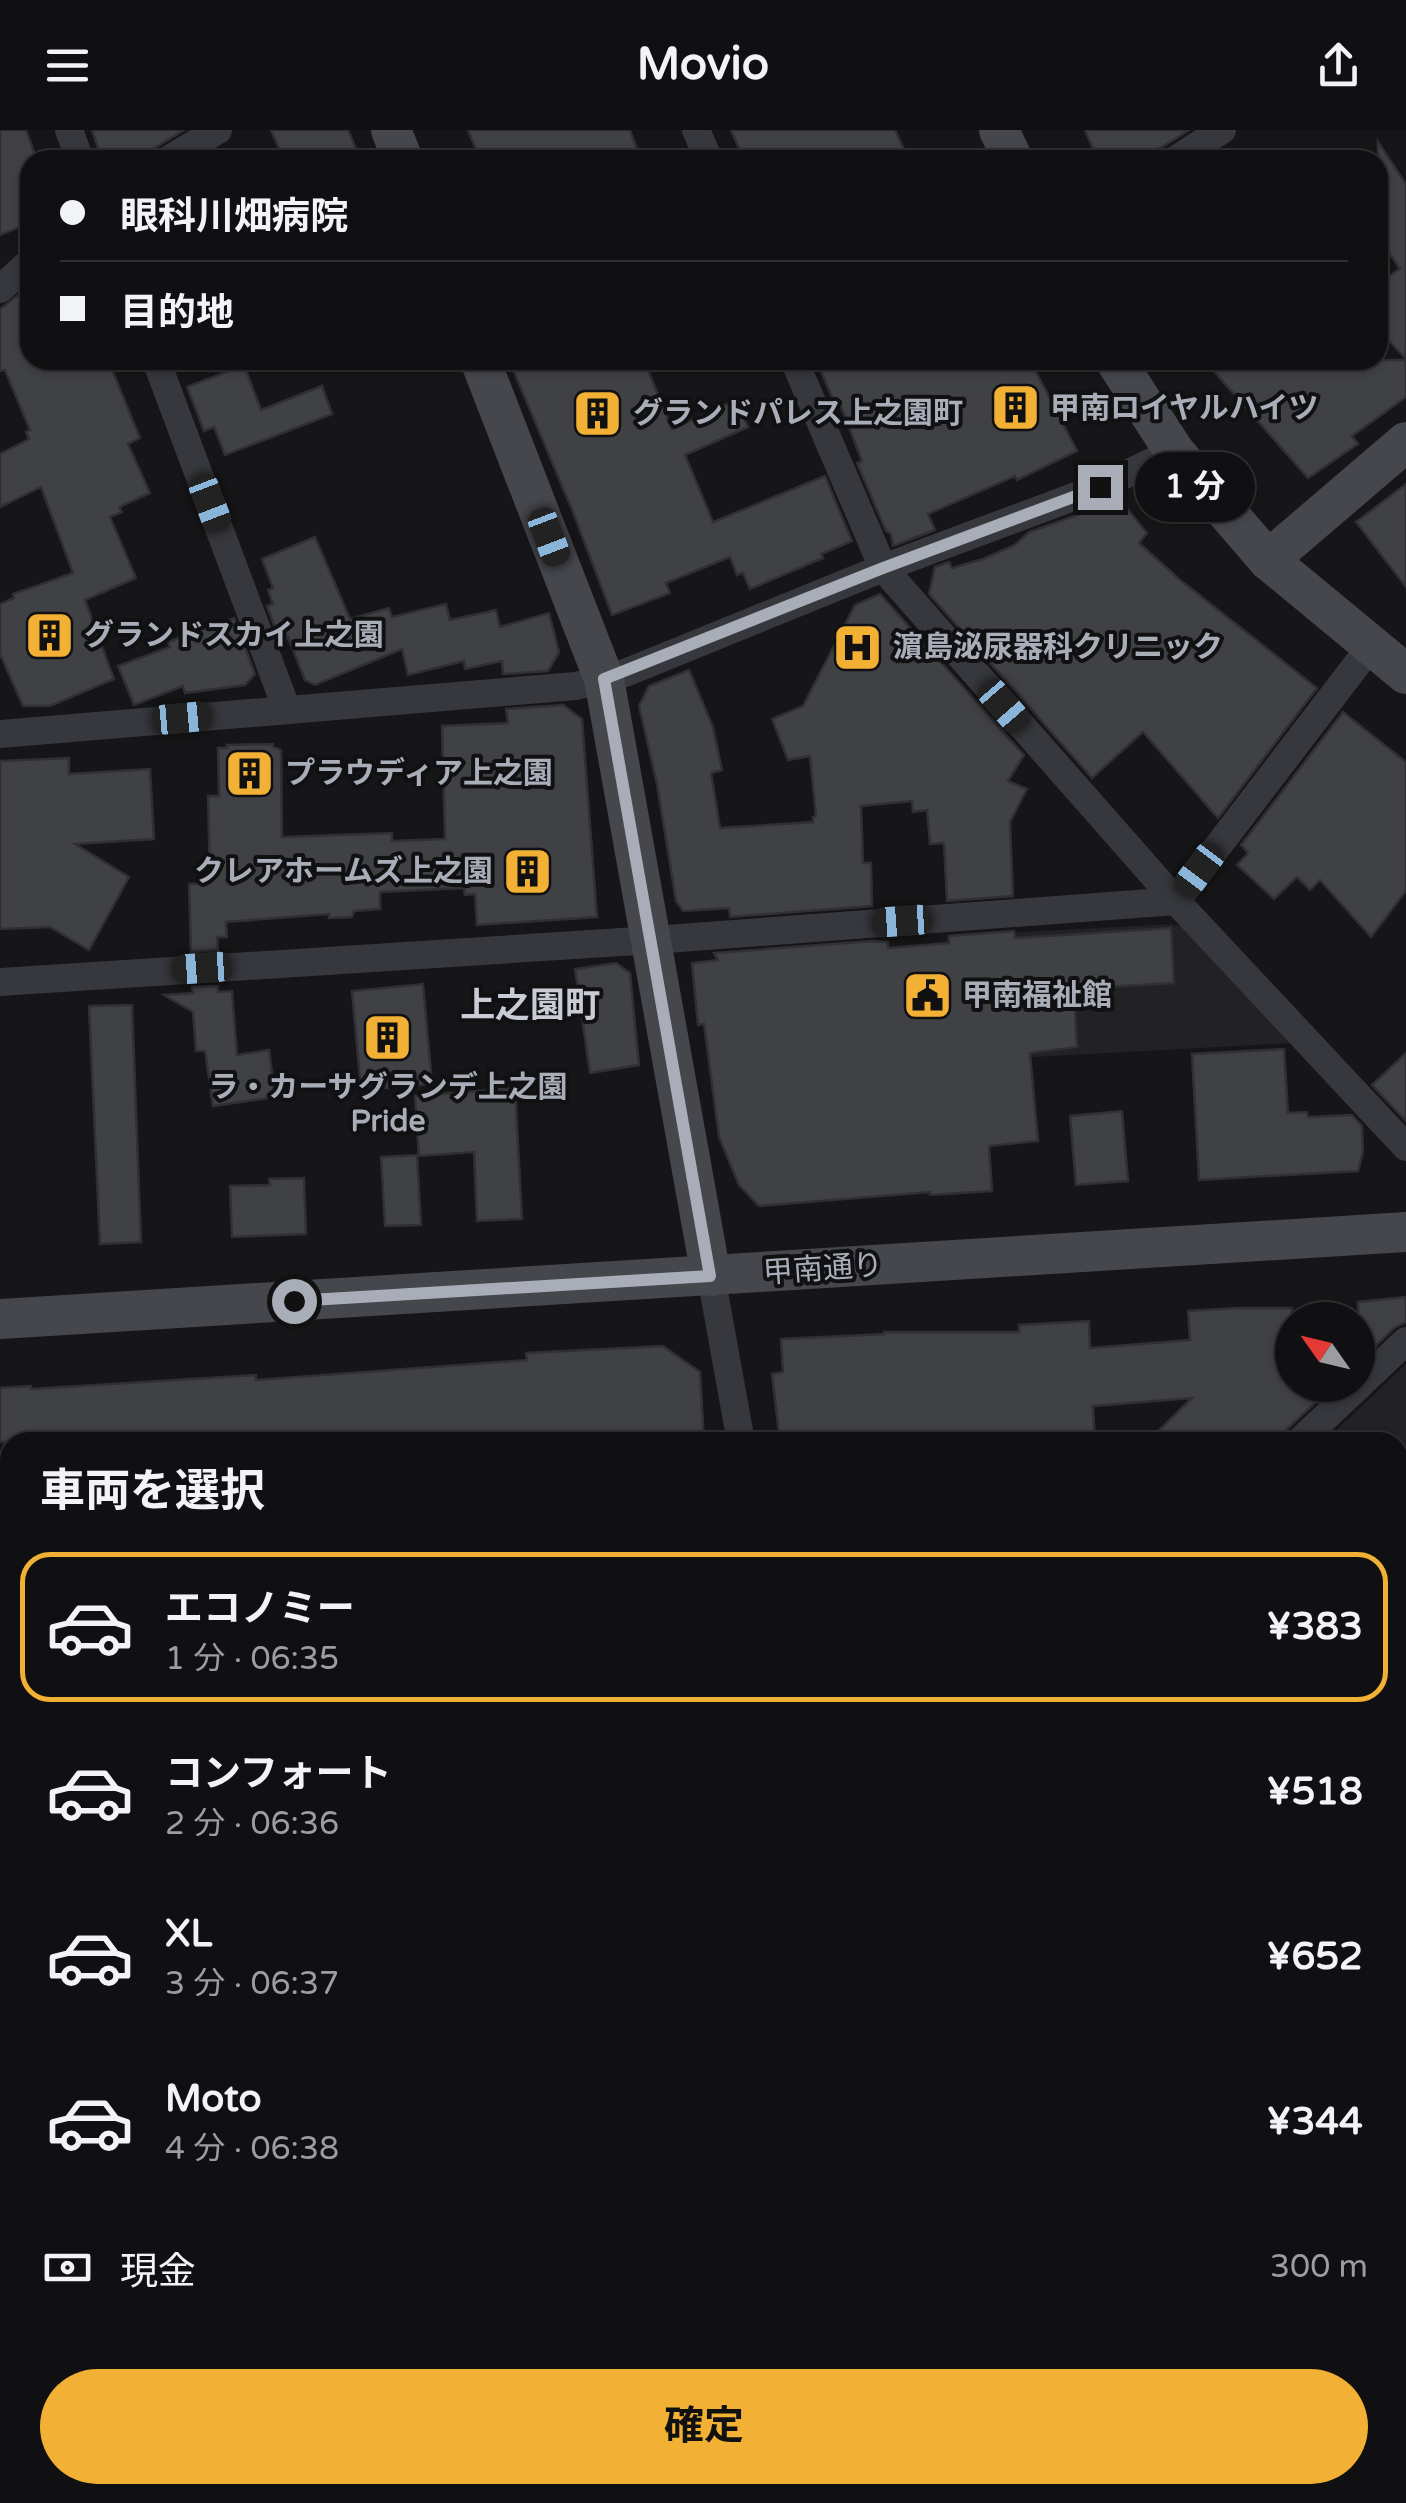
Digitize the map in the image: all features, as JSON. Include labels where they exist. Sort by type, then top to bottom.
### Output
[{"type":"street","points":[[185,150],[218,130]]},
{"type":"street","points":[[1191,150],[1222,130]]},
{"type":"street","points":[[0,289],[20,271]]},
{"type":"street","points":[[160,370],[287,710]]},
{"type":"street","points":[[484,370],[604,679],[738,1432]]},
{"type":"street","points":[[798,370],[883,568],[1176,901],[1406,1147]]},
{"type":"street","points":[[1122,370],[1174,451],[1268,560],[1406,674]]},
{"type":"street","points":[[1268,560],[1406,442]]},
{"type":"street","points":[[2,730],[559,688],[604,679],[1100,487],[1174,451]]},
{"type":"street","points":[[0,982],[1176,901],[1371,646]]},
{"type":"street","name":"甲南通り","points":[[0,1319],[1406,1232]]},
{"type":"street","points":[[1310,1432],[1406,1341]]},
{"type":"shaded area","points":[[1171,924],[1191,929],[1291,1043],[1015,1058],[1009,933]]},
{"type":"shaded area","points":[[1406,1364],[1406,1432],[1335,1432],[1366,1402],[1375,1402],[1375,1393]]},
{"type":"building","points":[[0,130],[26,130],[33,150],[20,150],[20,227],[0,235]]},
{"type":"building","points":[[92,130],[184,130],[151,150],[99,150]]},
{"type":"building","points":[[271,130],[348,130],[357,150],[280,150]]},
{"type":"building","points":[[468,130],[630,130],[637,150],[476,150]]},
{"type":"building","points":[[731,130],[895,130],[904,150],[740,150]]},
{"type":"building","points":[[1085,130],[1189,130],[1155,150],[1094,150]]},
{"type":"building","points":[[1388,157],[1406,184],[1406,359],[1388,340],[1388,277],[1400,269],[1388,251]]},
{"type":"building","points":[[20,294],[20,370],[112,370],[140,438],[128,444],[150,493],[119,507],[122,512],[110,517],[136,578],[85,600],[114,679],[50,706],[23,706],[0,654],[0,604],[14,598],[13,594],[73,573],[41,487],[0,507],[0,454],[29,439],[26,432],[30,430],[5,370],[0,371],[0,309]]},
{"type":"building","points":[[1388,360],[1406,360],[1406,397],[1352,436],[1358,444],[1308,478],[1213,370],[1388,370]]},
{"type":"building","points":[[231,370],[246,370],[261,410],[322,386],[332,414],[225,455],[214,427],[204,431],[187,387]]},
{"type":"building","points":[[513,370],[648,370],[672,429],[736,400],[748,427],[685,455],[713,522],[825,476],[852,541],[821,554],[823,558],[750,589],[743,573],[737,575],[730,557],[666,583],[670,593],[612,615]]},
{"type":"building","points":[[820,370],[1035,370],[1077,451],[1017,480],[1015,476],[928,514],[935,530],[893,546],[857,463],[862,461],[840,404],[836,406]]},
{"type":"building","points":[[1406,484],[1406,587],[1356,522]]},
{"type":"building","points":[[1120,500],[1147,533],[1139,543],[1317,688],[1218,818],[1143,732],[1092,778],[929,594],[935,567],[949,562],[952,568],[983,559],[1015,545],[1029,532]]},
{"type":"building","points":[[315,537],[350,619],[389,608],[392,617],[446,604],[450,620],[496,610],[500,627],[549,613],[559,652],[548,671],[503,674],[502,661],[465,669],[464,661],[408,675],[402,649],[315,685],[305,680],[288,637],[281,644],[267,606],[273,604],[268,590],[273,588],[262,559]]},
{"type":"building","points":[[880,594],[1024,755],[1008,781],[1027,789],[1010,822],[1013,896],[947,901],[944,843],[930,844],[927,810],[913,812],[912,801],[861,806],[863,863],[871,863],[872,906],[730,917],[729,908],[683,911],[676,901],[657,784],[639,706],[649,686],[689,670],[713,727],[722,770],[711,773],[720,828],[813,822],[816,816],[810,756],[788,760],[772,719],[803,706],[855,605]]},
{"type":"building","points":[[234,618],[255,674],[245,685],[185,693],[183,686],[134,705],[118,666],[170,647],[168,642]]},
{"type":"building","points":[[563,705],[582,719],[597,917],[477,925],[475,894],[465,895],[464,888],[380,892],[380,909],[354,911],[352,917],[329,918],[329,914],[226,922],[227,937],[217,937],[218,950],[191,952],[189,884],[210,883],[208,796],[219,796],[218,748],[273,744],[281,750],[282,837],[392,833],[392,841],[445,839],[442,726],[508,723],[506,709]]},
{"type":"building","points":[[1343,712],[1406,762],[1406,891],[1371,937],[1320,880],[1310,890],[1297,877],[1274,899],[1237,865],[1248,853],[1241,845]]},
{"type":"building","points":[[69,758],[69,774],[150,769],[154,839],[75,844],[129,877],[89,950],[50,927],[0,929],[0,761]]},
{"type":"building","points":[[1171,928],[1174,983],[1074,989],[1077,1047],[1030,1053],[1038,1141],[989,1146],[992,1191],[759,1206],[739,1185],[719,1137],[704,1024],[698,1025],[692,963],[718,960],[714,953],[872,941],[888,942],[888,948],[949,943],[949,936],[1014,931],[1015,938]]},
{"type":"building","points":[[616,963],[630,973],[639,1065],[590,1073],[575,969]]},
{"type":"building","name":"ラ・カーサグランデ上之園 Pride","points":[[423,984],[432,1084],[361,1090],[352,991]]},
{"type":"building","points":[[218,986],[218,992],[232,991],[237,1055],[269,1050],[275,1097],[213,1106],[205,1051],[196,1051],[193,1012],[164,995],[193,993],[192,987]]},
{"type":"building","points":[[132,1005],[141,1242],[100,1244],[89,1006]]},
{"type":"building","points":[[1284,1049],[1288,1113],[1307,1112],[1308,1117],[1352,1115],[1362,1126],[1363,1152],[1358,1171],[1199,1180],[1192,1054]]},
{"type":"building","points":[[1406,1053],[1406,1121],[1372,1085]]},
{"type":"building","points":[[515,1088],[522,1219],[477,1221],[474,1152],[419,1156],[415,1096]]},
{"type":"building","points":[[1122,1111],[1128,1181],[1076,1185],[1070,1116]]},
{"type":"building","points":[[417,1155],[421,1225],[385,1226],[381,1157]]},
{"type":"building","points":[[304,1178],[306,1234],[232,1237],[230,1186],[270,1185],[269,1179]]},
{"type":"building","points":[[1406,1297],[1406,1322],[1375,1346],[1375,1302],[1358,1302]]},
{"type":"building","points":[[1275,1308],[1275,1402],[1316,1402],[1286,1432],[1157,1432],[1192,1398],[1093,1406],[1094,1432],[779,1432],[772,1374],[783,1372],[781,1339],[884,1332],[1019,1332],[1019,1325],[1089,1321],[1090,1348],[1190,1340],[1188,1311]]},
{"type":"building","points":[[663,1346],[700,1372],[703,1432],[0,1432],[0,1388],[256,1375],[256,1380],[527,1360],[526,1353]]},
{"type":"place","name":"甲南ロイヤルハイツ","points":[[1015,408]]},
{"type":"place","name":"グランドパレス上之園町","points":[[598,413]]},
{"type":"place","name":"グランドスカイ上之園","points":[[49,635]]},
{"type":"place","name":"濵島泌尿器科クリニック","points":[[858,647]]},
{"type":"place","name":"プラウディア上之園","points":[[250,773]]},
{"type":"place","name":"クレアホームズ上之園","points":[[528,871]]},
{"type":"place","name":"甲南福祉館","points":[[927,995]]},
{"type":"place","name":"ラ・カーサグランデ上之園 Pride","points":[[388,1038]]},
{"type":"district","name":"上之園町","points":[[530,1006]]},
{"type":"route","points":[[294,1301],[710,1276],[604,679],[1100,487]]}]
